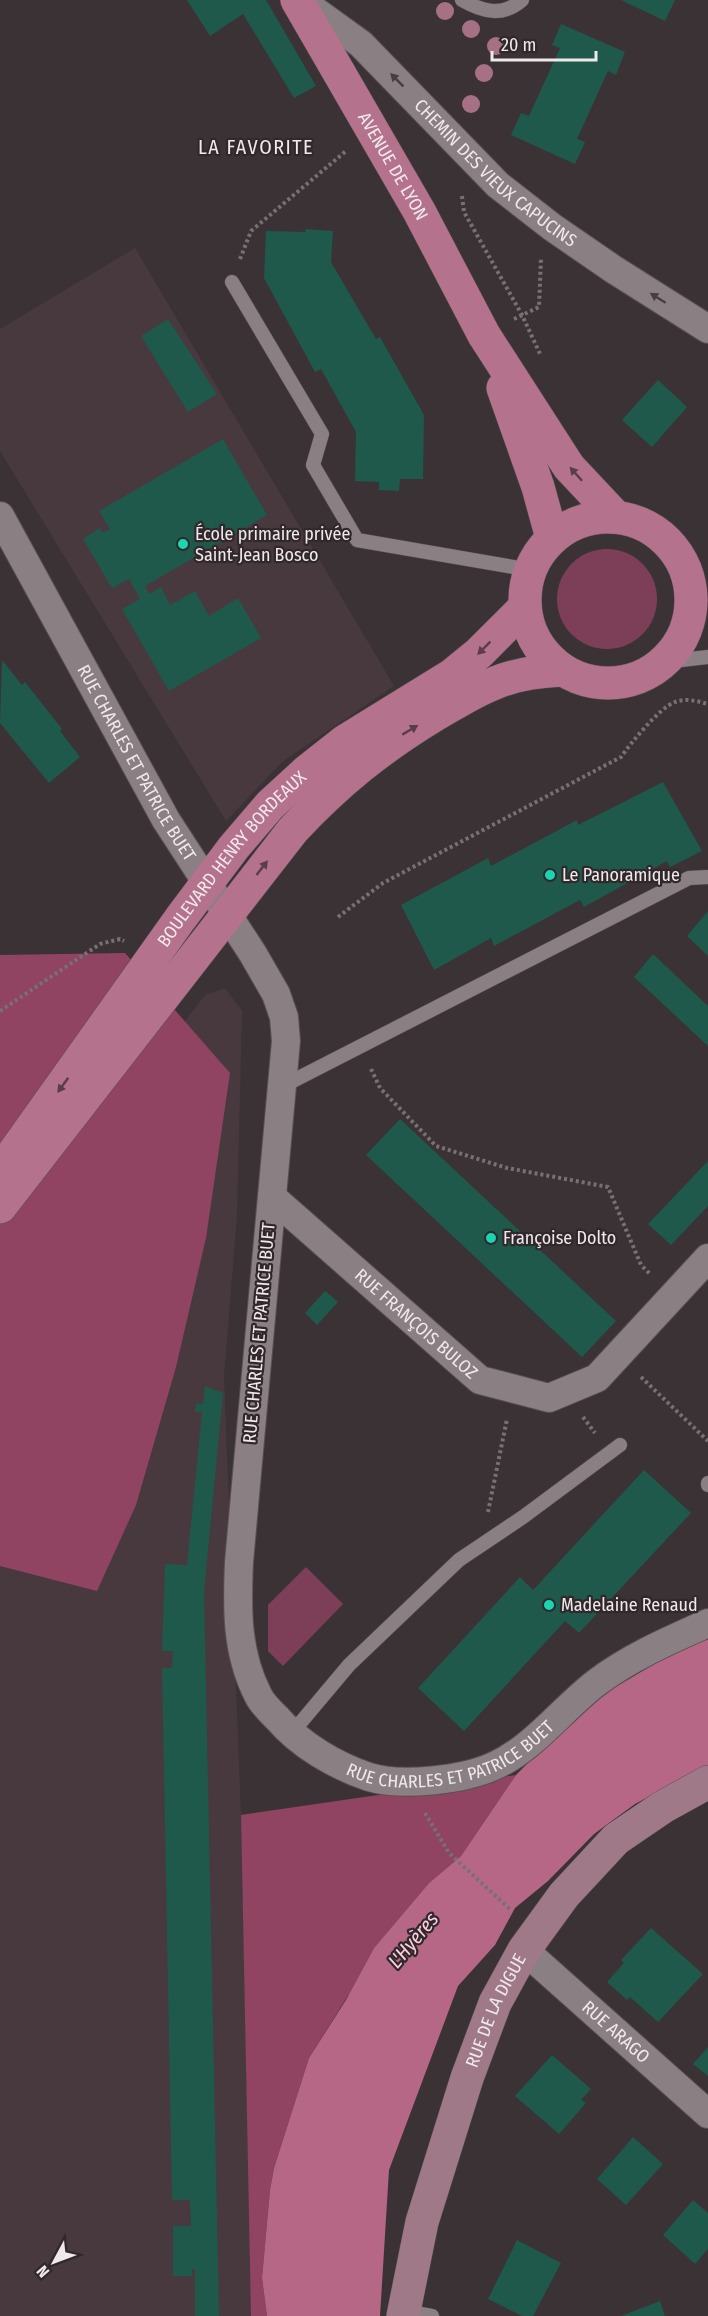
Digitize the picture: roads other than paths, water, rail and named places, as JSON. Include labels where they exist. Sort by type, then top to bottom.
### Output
[{"type":"main road","name":"AVENUE DE LYON","points":[[298,0],[419,211],[484,335],[569,466],[615,517]]},
{"type":"main road","name":"AVENUE DE LYON","points":[[484,335],[538,487],[552,538]]},
{"type":"main road","points":[[664,662],[677,647],[686,630],[691,592],[697,579],[675,552],[659,535],[639,523],[615,517],[598,517],[582,521],[552,538],[536,557],[526,581],[525,607],[535,638],[544,653],[562,670],[588,681],[615,684],[641,676],[664,662],[696,641],[708,639]]},
{"type":"main road","name":"BOULEVARD HENRY BORDEAUX","points":[[0,1207],[84,1101],[217,899],[264,812],[307,771],[345,741],[452,675],[479,653],[525,607]]},
{"type":"main road","name":"BOULEVARD HENRY BORDEAUX","points":[[0,1172],[217,899],[293,830],[329,792],[396,739],[456,702],[496,682],[537,671],[562,670]]},
{"type":"street","name":"CHEMIN DES VIEUX CAPUCINS","points":[[298,0],[361,44],[498,185],[552,227],[613,269],[708,329]]},
{"type":"street","name":"RUE CHARLES ET PATRICE BUET","points":[[0,516],[166,820],[276,994],[284,1017],[286,1041],[240,1550],[237,1614],[243,1658],[259,1697],[291,1734],[335,1762],[370,1777],[406,1782],[467,1776],[496,1765],[527,1745],[597,1682],[646,1651],[708,1623]]},
{"type":"street","name":"RUE FRANÇOIS BULOZ","points":[[272,1197],[480,1380],[549,1398],[597,1378],[708,1258]]},
{"type":"street","name":"RUE DE LA DIGUE","points":[[413,2314],[422,2222],[467,2078],[495,2003],[524,1950],[564,1895],[616,1839],[663,1807],[708,1782]]},
{"type":"street","name":"RUE ARAGO","points":[[524,1950],[708,2114]]},
{"type":"lane","points":[[462,0],[477,8],[498,12],[522,0]]},
{"type":"lane","points":[[232,282],[322,434],[313,465],[357,540],[531,570]]},
{"type":"lane","points":[[664,662],[708,657]]},
{"type":"lane","points":[[281,1087],[689,878],[708,877]]},
{"type":"lane","points":[[291,1734],[349,1665],[459,1560],[523,1517],[615,1448]]},
{"type":"water","name":"L'Hyères","points":[[708,1638],[708,1765],[635,1804],[594,1834],[548,1881],[515,1908],[495,1945],[458,1986],[389,2170],[380,2316],[267,2316],[262,2278],[274,2168],[309,2058],[346,2000],[374,1948],[429,1883],[461,1856],[516,1775],[585,1705],[673,1653]]},
{"type":"place","name":"École primaire privée Saint-Jean Bosco","points":[[183,544]]},
{"type":"place","name":"Le Panoramique","points":[[550,875]]},
{"type":"place","name":"Françoise Dolto","points":[[491,1238]]},
{"type":"place","name":"Madelaine Renaud","points":[[549,1605]]},
{"type":"district","name":"LA FAVORITE","points":[[256,147]]}]
